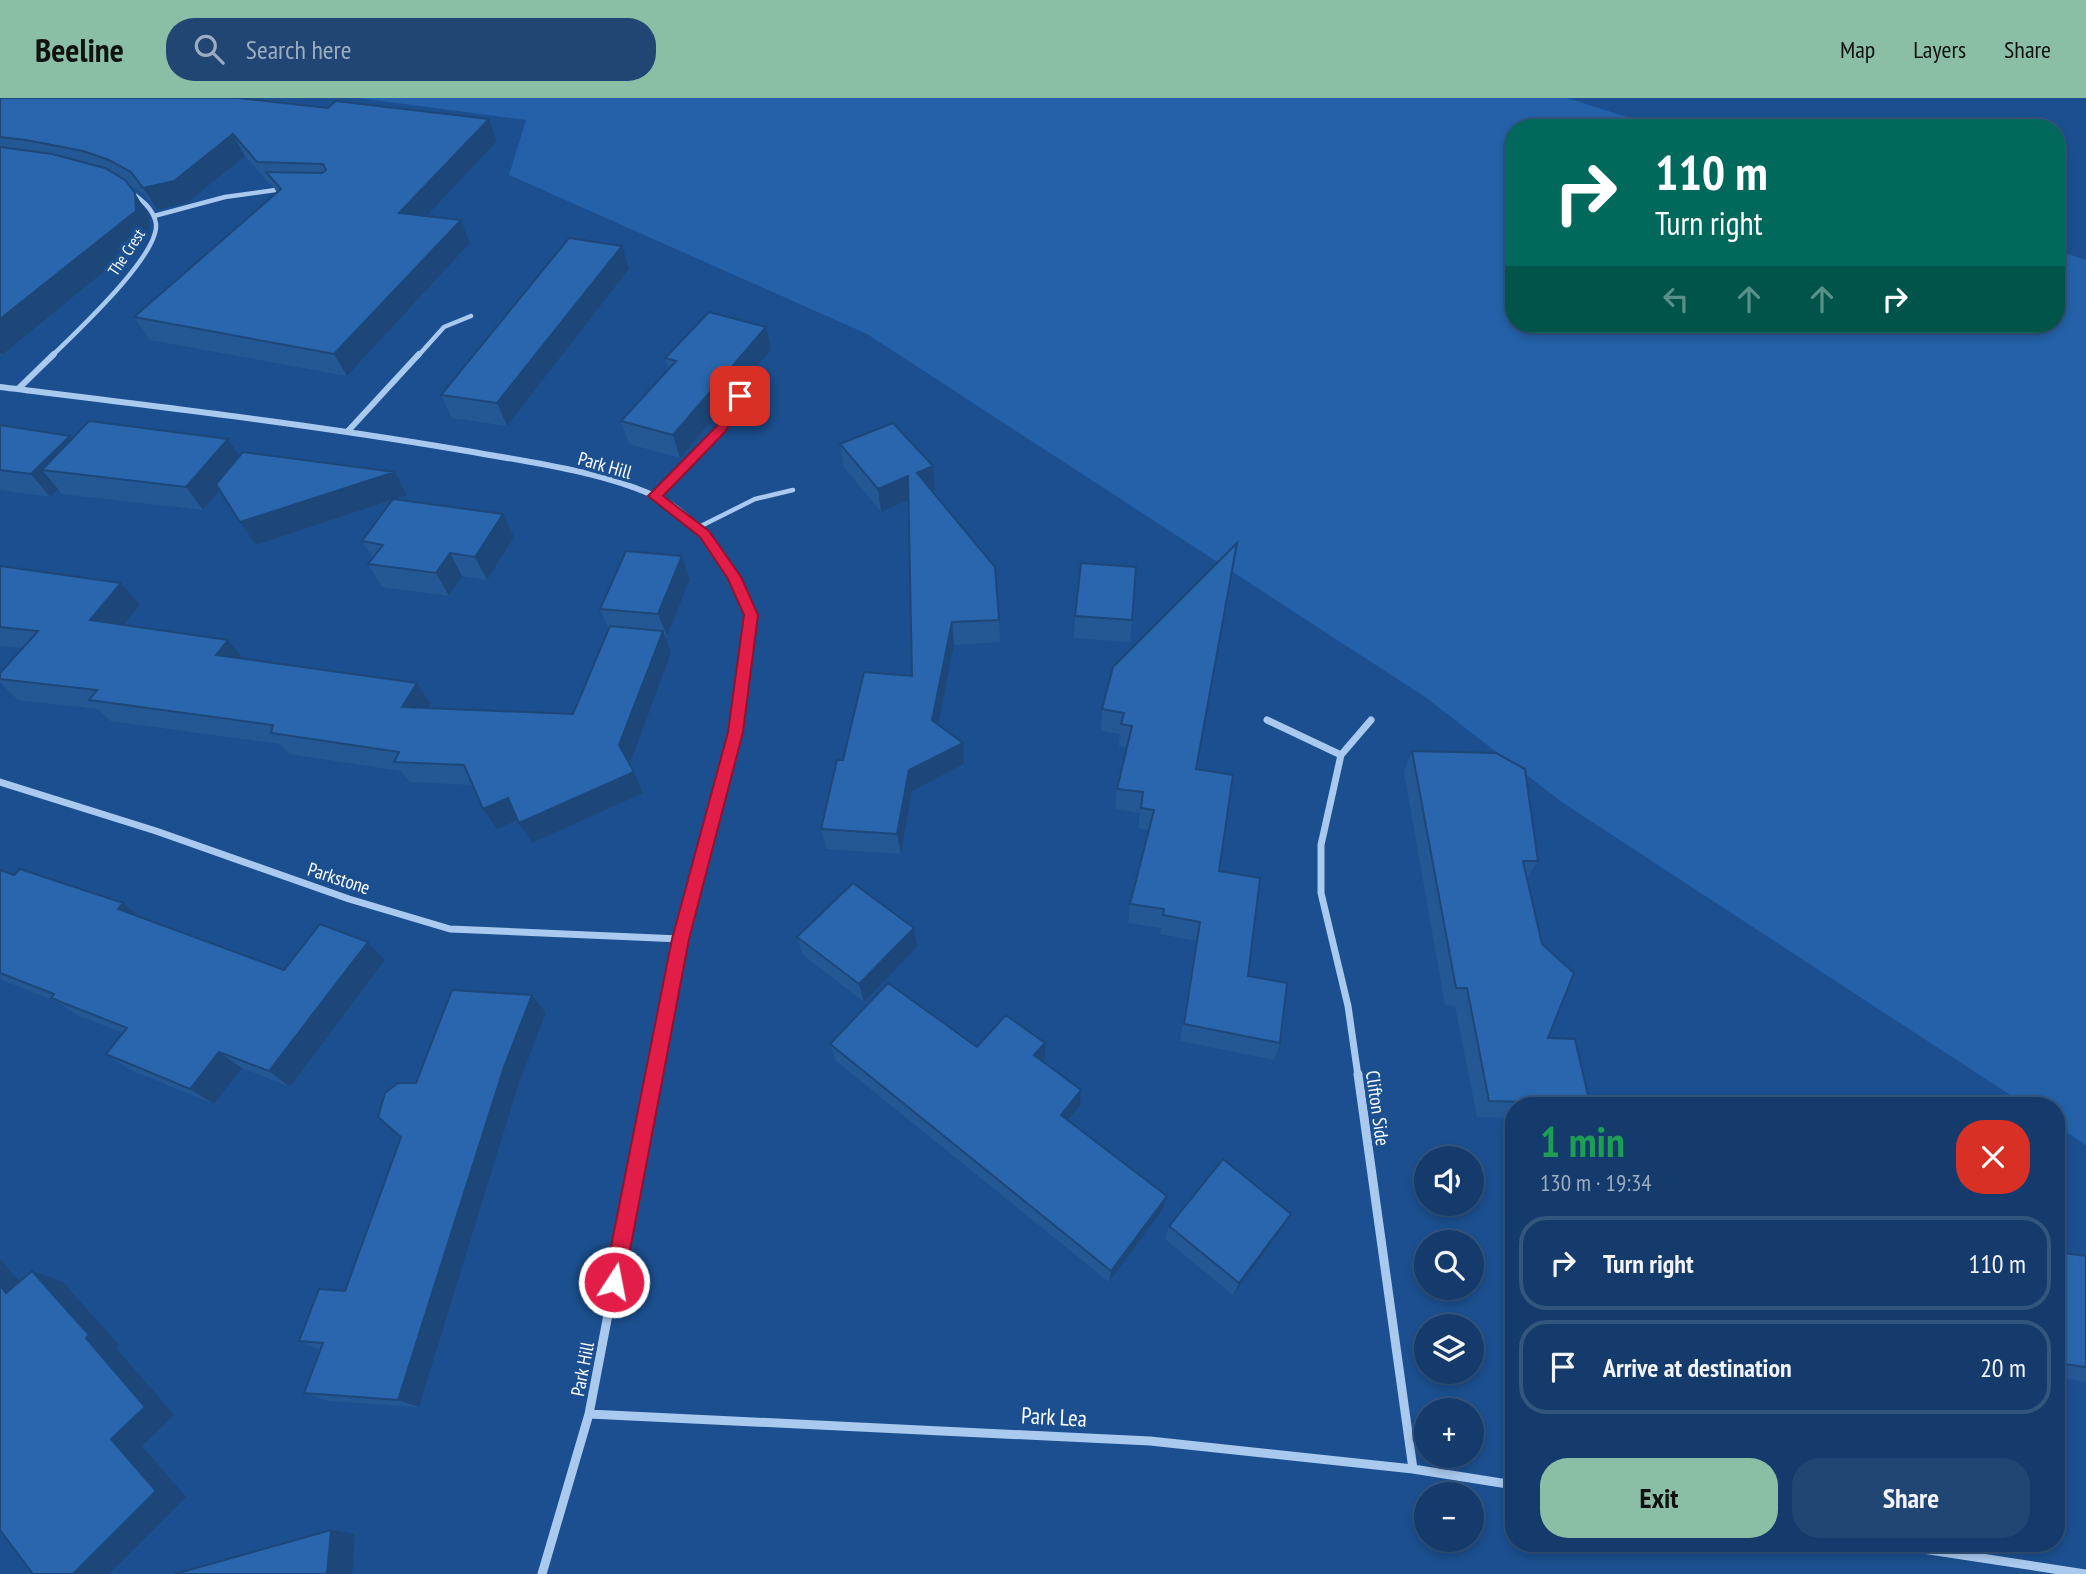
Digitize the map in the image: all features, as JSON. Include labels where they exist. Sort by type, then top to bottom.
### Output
[{"type":"street","name":"The Crest","points":[[18,389],[126,278],[155,233],[154,216],[143,200],[122,186]]},
{"type":"street","points":[[154,216],[225,197],[289,188]]},
{"type":"street","points":[[348,430],[444,327],[471,316]]},
{"type":"street","name":"Park Hill","points":[[0,387],[348,430],[545,465],[603,479],[655,496],[697,528],[734,577],[751,615],[735,732],[680,939],[589,1414],[542,1574]]},
{"type":"street","points":[[1267,720],[1341,755]]},
{"type":"street","name":"Clifton Side","points":[[1371,720],[1341,755],[1321,845],[1321,893],[1348,1006],[1413,1469]]},
{"type":"street","name":"Parkstone","points":[[0,782],[156,831],[349,899],[450,929],[680,939]]},
{"type":"street","name":"Park Lea","points":[[589,1414],[1150,1441],[1413,1469],[1505,1484]]},
{"type":"street","points":[[1942,1552],[2086,1574]]},
{"type":"lane","points":[[655,496],[721,430],[740,396]]},
{"type":"lane","points":[[697,528],[752,498],[770,492],[793,490]]},
{"type":"shaded area","points":[[359,98],[1567,98],[1634,119],[1505,119],[1505,333],[2065,333],[2065,253],[2086,260],[2086,1145],[2065,1131],[2065,1097],[2013,1097],[1563,803],[1425,697],[867,334],[509,175],[526,120]]},
{"type":"building","points":[[0,98],[238,98],[328,108],[336,101],[489,119],[399,213],[461,220],[334,354],[134,317],[281,189],[266,172],[322,173],[326,170],[323,164],[257,162],[233,134],[174,181],[143,188],[131,172],[109,160],[83,151],[0,137]]},
{"type":"building","points":[[0,147],[52,154],[105,168],[125,180],[135,193],[136,211],[0,319]]},
{"type":"building","points":[[569,238],[622,246],[497,403],[441,395]]},
{"type":"building","points":[[709,312],[766,327],[673,435],[621,421],[676,361],[665,358]]},
{"type":"building","points":[[89,421],[228,439],[186,487],[42,470]]},
{"type":"building","points":[[893,423],[933,466],[917,473],[995,567],[999,620],[952,622],[932,720],[963,743],[909,770],[897,834],[821,829],[837,760],[843,760],[864,672],[912,676],[908,476],[878,489],[840,444]]},
{"type":"building","points":[[0,425],[70,436],[31,474],[0,470]]},
{"type":"building","points":[[243,452],[395,472],[240,522],[216,484]]},
{"type":"building","points":[[393,499],[503,514],[475,557],[450,553],[436,573],[368,564],[383,545],[362,541]]},
{"type":"building","points":[[1237,543],[1196,769],[1233,775],[1219,871],[1260,878],[1248,976],[1287,983],[1280,1043],[1184,1024],[1200,922],[1163,915],[1164,909],[1130,904],[1154,810],[1141,808],[1143,792],[1117,789],[1132,726],[1121,724],[1124,713],[1102,709],[1113,667]]},
{"type":"building","points":[[626,551],[682,556],[658,614],[600,609]]},
{"type":"building","points":[[1081,563],[1136,567],[1132,620],[1075,616]]},
{"type":"building","points":[[0,566],[121,583],[90,620],[228,640],[216,655],[417,683],[402,707],[573,714],[610,626],[663,631],[619,745],[634,772],[519,823],[508,798],[483,809],[464,765],[394,762],[399,752],[271,733],[273,725],[89,700],[97,690],[0,679],[0,673],[38,631],[0,627]]},
{"type":"building","points":[[1412,751],[1496,753],[1525,769],[1538,861],[1523,861],[1542,944],[1574,973],[1548,1038],[1575,1039],[1588,1097],[1505,1097],[1505,1101],[1489,1101],[1467,988],[1456,988]]},
{"type":"building","points":[[20,869],[123,903],[118,909],[284,970],[320,924],[368,942],[269,1071],[219,1052],[190,1089],[106,1054],[127,1028],[51,998],[54,994],[0,973],[0,870],[14,875]]},
{"type":"building","points":[[853,883],[914,928],[859,984],[797,937]]},
{"type":"building","points":[[888,983],[977,1047],[1006,1015],[1045,1043],[1034,1055],[1081,1090],[1061,1115],[1167,1196],[1111,1271],[830,1044]]},
{"type":"building","points":[[452,990],[532,995],[504,1067],[398,1400],[304,1393],[323,1343],[299,1341],[319,1289],[345,1291],[401,1137],[378,1117],[385,1093],[398,1083],[416,1083]]},
{"type":"building","points":[[1223,1159],[1291,1214],[1239,1283],[1169,1226]]},
{"type":"building","points":[[2065,1253],[2086,1256],[2086,1367],[2065,1364]]},
{"type":"building","points":[[32,1271],[89,1335],[86,1338],[145,1407],[111,1439],[156,1491],[73,1574],[33,1574],[0,1530],[0,1285],[6,1293]]},
{"type":"building","points":[[331,1530],[327,1574],[175,1574]]},
{"type":"route","points":[[614,1282],[680,939],[735,732],[751,615],[734,577],[705,534],[655,496],[721,430],[740,396]]}]
